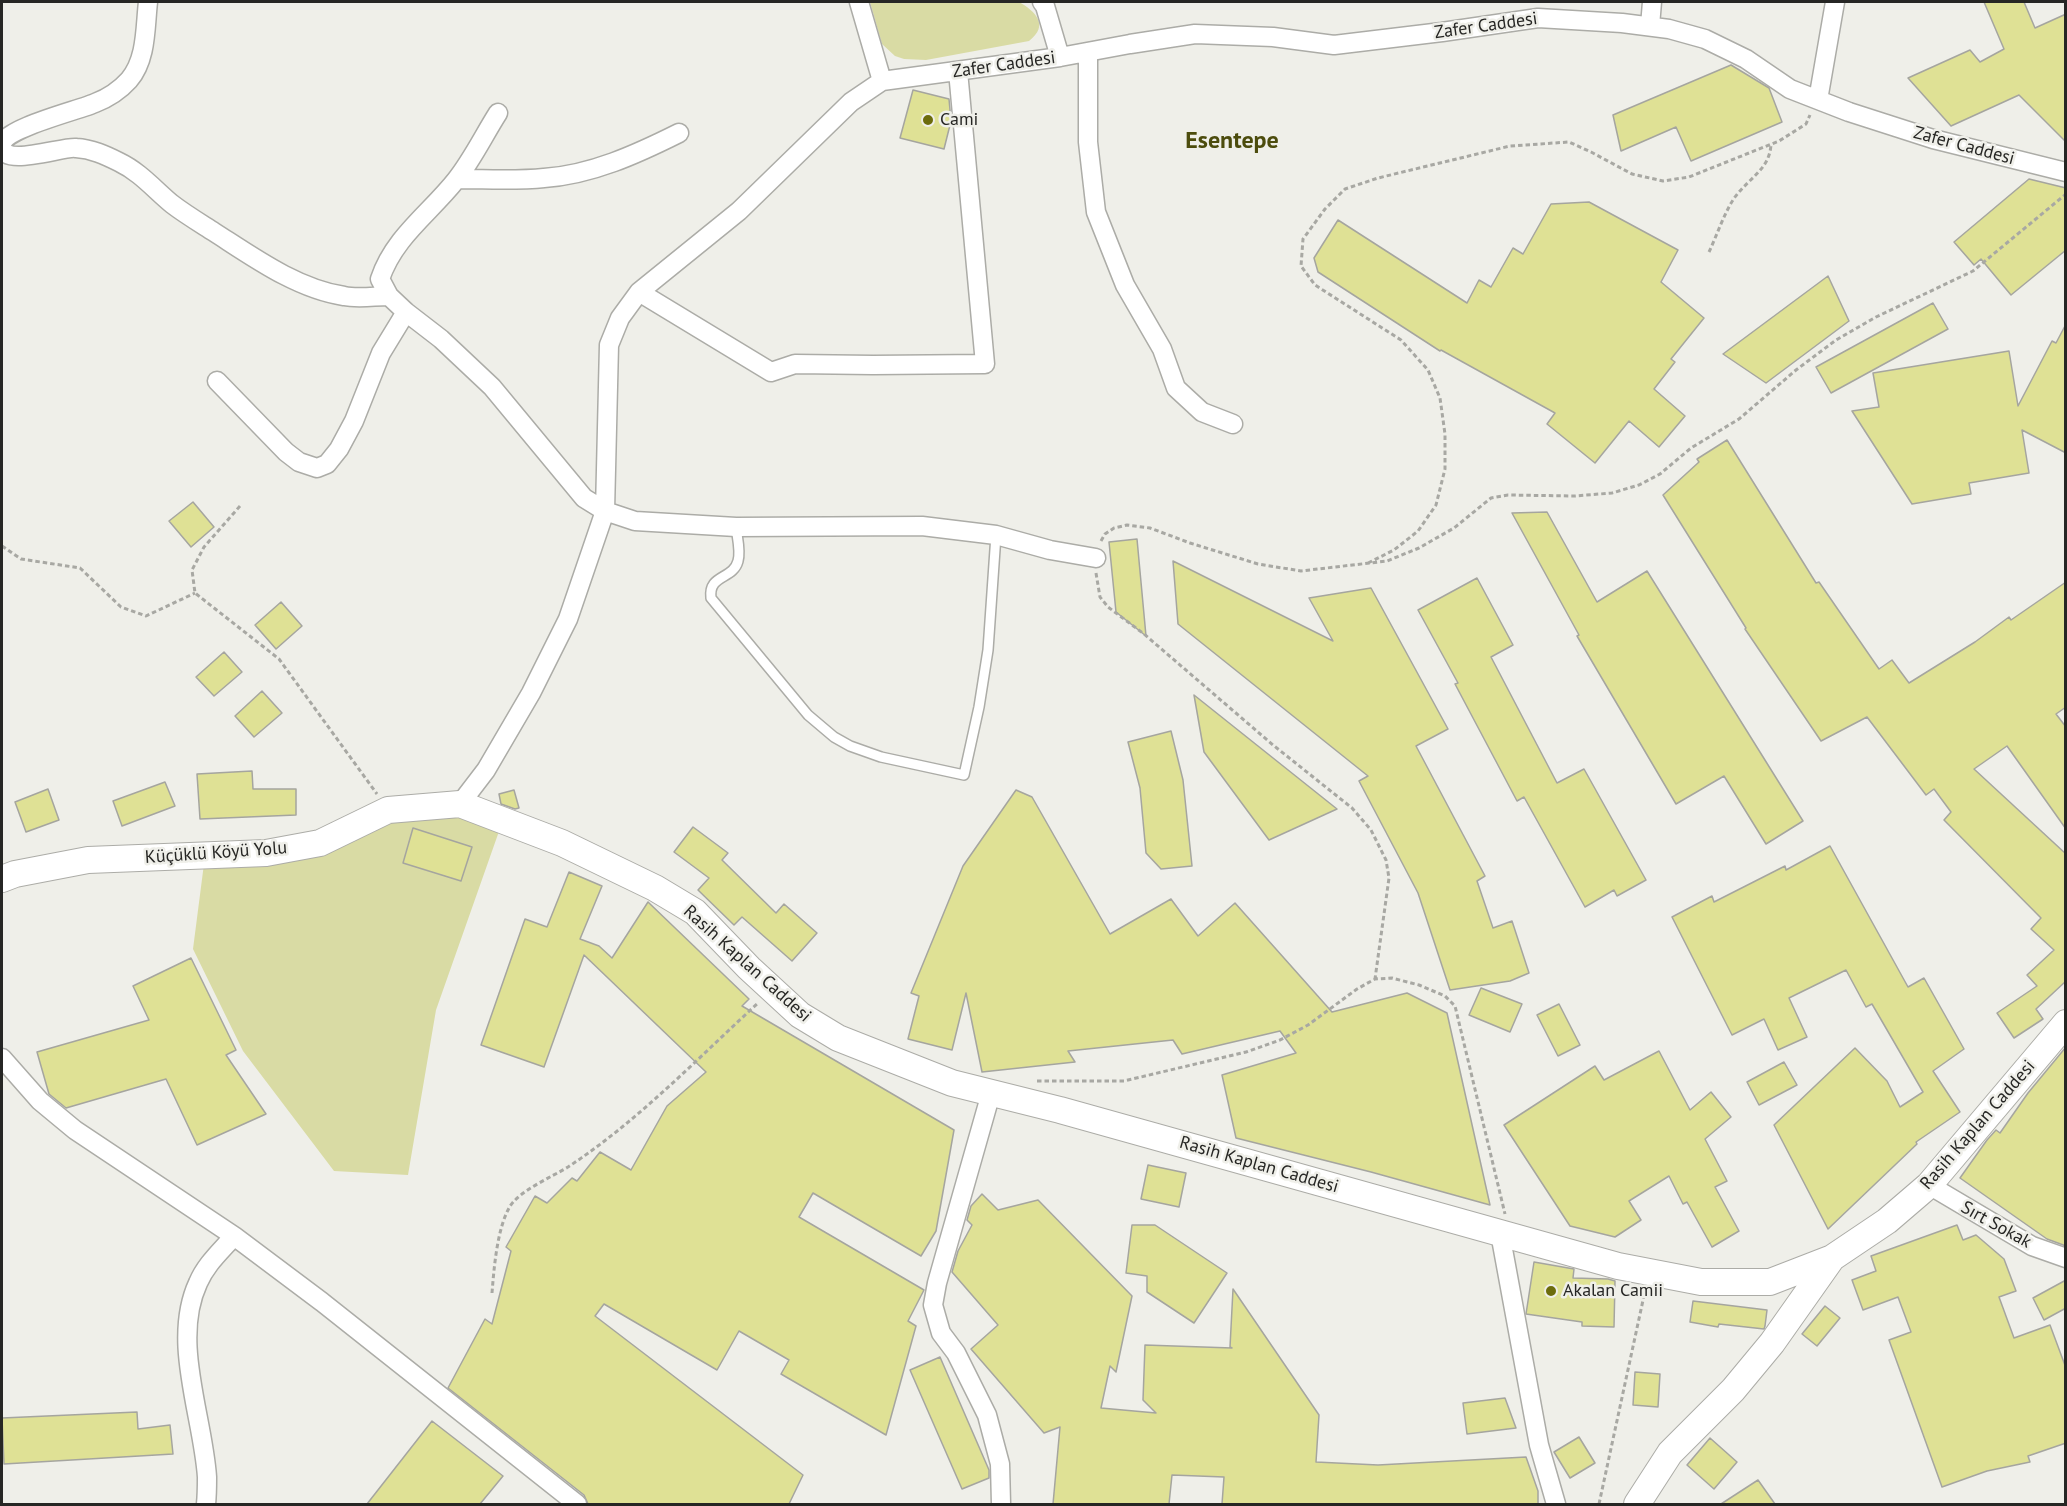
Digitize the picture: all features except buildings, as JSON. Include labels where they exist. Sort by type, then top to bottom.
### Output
[{"type":"street","points":[[148,2],[142,53],[130,79],[115,92],[95,103],[60,114],[10,135],[2,144],[6,154],[17,158],[73,147],[97,151],[130,167],[174,206],[248,254],[292,278],[321,291],[345,297],[389,296]]},
{"type":"street","points":[[460,804],[486,770],[531,693],[568,619],[605,511],[609,345],[620,318],[639,292],[739,211],[851,102],[882,81],[859,2]]},
{"type":"street","points":[[1042,2],[1060,57]]},
{"type":"street","points":[[1650,27],[1652,2]]},
{"type":"street","points":[[1818,100],[1835,2]]},
{"type":"street","name":"Zafer Caddesi","points":[[882,81],[1060,57],[1195,34],[1274,37],[1334,45],[1442,33],[1538,18],[1669,29],[1706,39],[1746,59],[1790,88],[1849,112],[1933,139],[2066,172]]},
{"type":"street","points":[[1088,52],[1088,142],[1096,212],[1125,285],[1162,349],[1176,388],[1202,412],[1233,424]]},
{"type":"street","points":[[639,292],[771,372],[795,363],[985,364],[958,71]]},
{"type":"street","points":[[498,112],[457,179],[400,241],[385,263],[380,279],[389,296],[441,339],[492,387],[584,498],[605,511],[635,521],[736,527],[922,526],[996,536],[1050,550],[1096,558]]},
{"type":"street","points":[[457,179],[546,178],[577,172],[614,162],[679,134]]},
{"type":"street","points":[[217,381],[286,452],[299,462],[317,468],[327,464],[339,449],[354,421],[381,353],[406,312]]},
{"type":"street","name":"Rasih Kaplan Caddesi","points":[[424,806],[460,804],[562,843],[655,888],[695,912],[749,968],[800,1015],[838,1038],[952,1083],[1060,1110],[1618,1266],[1701,1282],[1770,1282],[1832,1258],[1887,1221],[1929,1185],[2066,1023]]},
{"type":"street","name":"Küçüklü Köyü Yolu","points":[[2,879],[15,874],[88,860],[266,853],[320,843],[388,810],[424,806]]},
{"type":"street","points":[[2,1058],[40,1101],[75,1130],[234,1236],[577,1504]]},
{"type":"street","points":[[991,1093],[937,1283],[933,1305],[941,1333],[956,1353],[987,1415],[1000,1464],[1001,1504]]},
{"type":"street","name":"Sırt Sokak","points":[[1929,1185],[2032,1246],[2066,1258]]},
{"type":"street","points":[[1505,1234],[1539,1445],[1556,1504]]},
{"type":"street","points":[[206,1504],[207,1477],[187,1328],[190,1306],[197,1284],[207,1265],[234,1236]]},
{"type":"street","points":[[1637,1504],[1670,1453],[1734,1390],[1772,1343],[1832,1258]]},
{"type":"lane","points":[[736,527],[738,561],[733,570],[714,582],[711,587],[711,598],[808,715],[834,737],[866,752],[964,775],[986,673],[996,536]]},
{"type":"path","points":[[1368,563],[1394,550],[1418,531],[1436,505],[1445,469],[1445,434],[1440,398],[1428,370],[1401,340],[1315,285],[1301,266],[1302,239],[1325,209],[1345,189],[1378,178],[1510,146],[1569,142],[1632,174],[1663,181],[1689,177],[1771,144],[1806,124],[1818,100]]},
{"type":"path","points":[[1709,252],[1735,197],[1759,174],[1770,154],[1771,144]]},
{"type":"path","points":[[1376,979],[1389,879],[1386,860],[1371,830],[1352,808],[1273,745],[1144,634],[1108,607],[1100,597],[1096,568],[1098,545],[1106,534],[1114,528],[1127,525],[1150,528],[1258,564],[1301,571],[1387,561],[1419,548],[1454,528],[1491,498],[1508,495],[1575,496],[1612,493],[1639,485],[1660,474],[1691,448],[1739,419],[1796,370],[1836,340],[1876,317],[1973,271],[2066,194]]},
{"type":"path","points":[[240,506],[204,547],[192,570],[195,593],[279,658],[388,810]]},
{"type":"path","points":[[2,546],[21,559],[80,568],[121,607],[146,616],[195,593]]},
{"type":"path","points":[[1027,1082],[1124,1081],[1246,1052],[1280,1040],[1308,1025],[1357,989],[1376,979],[1392,978],[1419,985],[1445,996],[1455,1006],[1505,1234]]},
{"type":"path","points":[[492,1293],[498,1248],[509,1207],[524,1192],[547,1181],[585,1155],[644,1107],[772,990]]},
{"type":"path","points":[[1599,1504],[1650,1272]]},
{"type":"green space","points":[[870,2],[1019,2],[1035,14],[1039,29],[1029,41],[926,60],[904,59],[895,56],[882,44]]},
{"type":"green space","points":[[388,810],[503,820],[436,1010],[408,1175],[334,1171],[243,1051],[193,949],[205,856],[266,853]]},
{"type":"place","name":"Cami","points":[[928,120]]},
{"type":"place","name":"Akalan Camii","points":[[1551,1291]]},
{"type":"district","name":"Esentepe","points":[[1232,141]]}]
